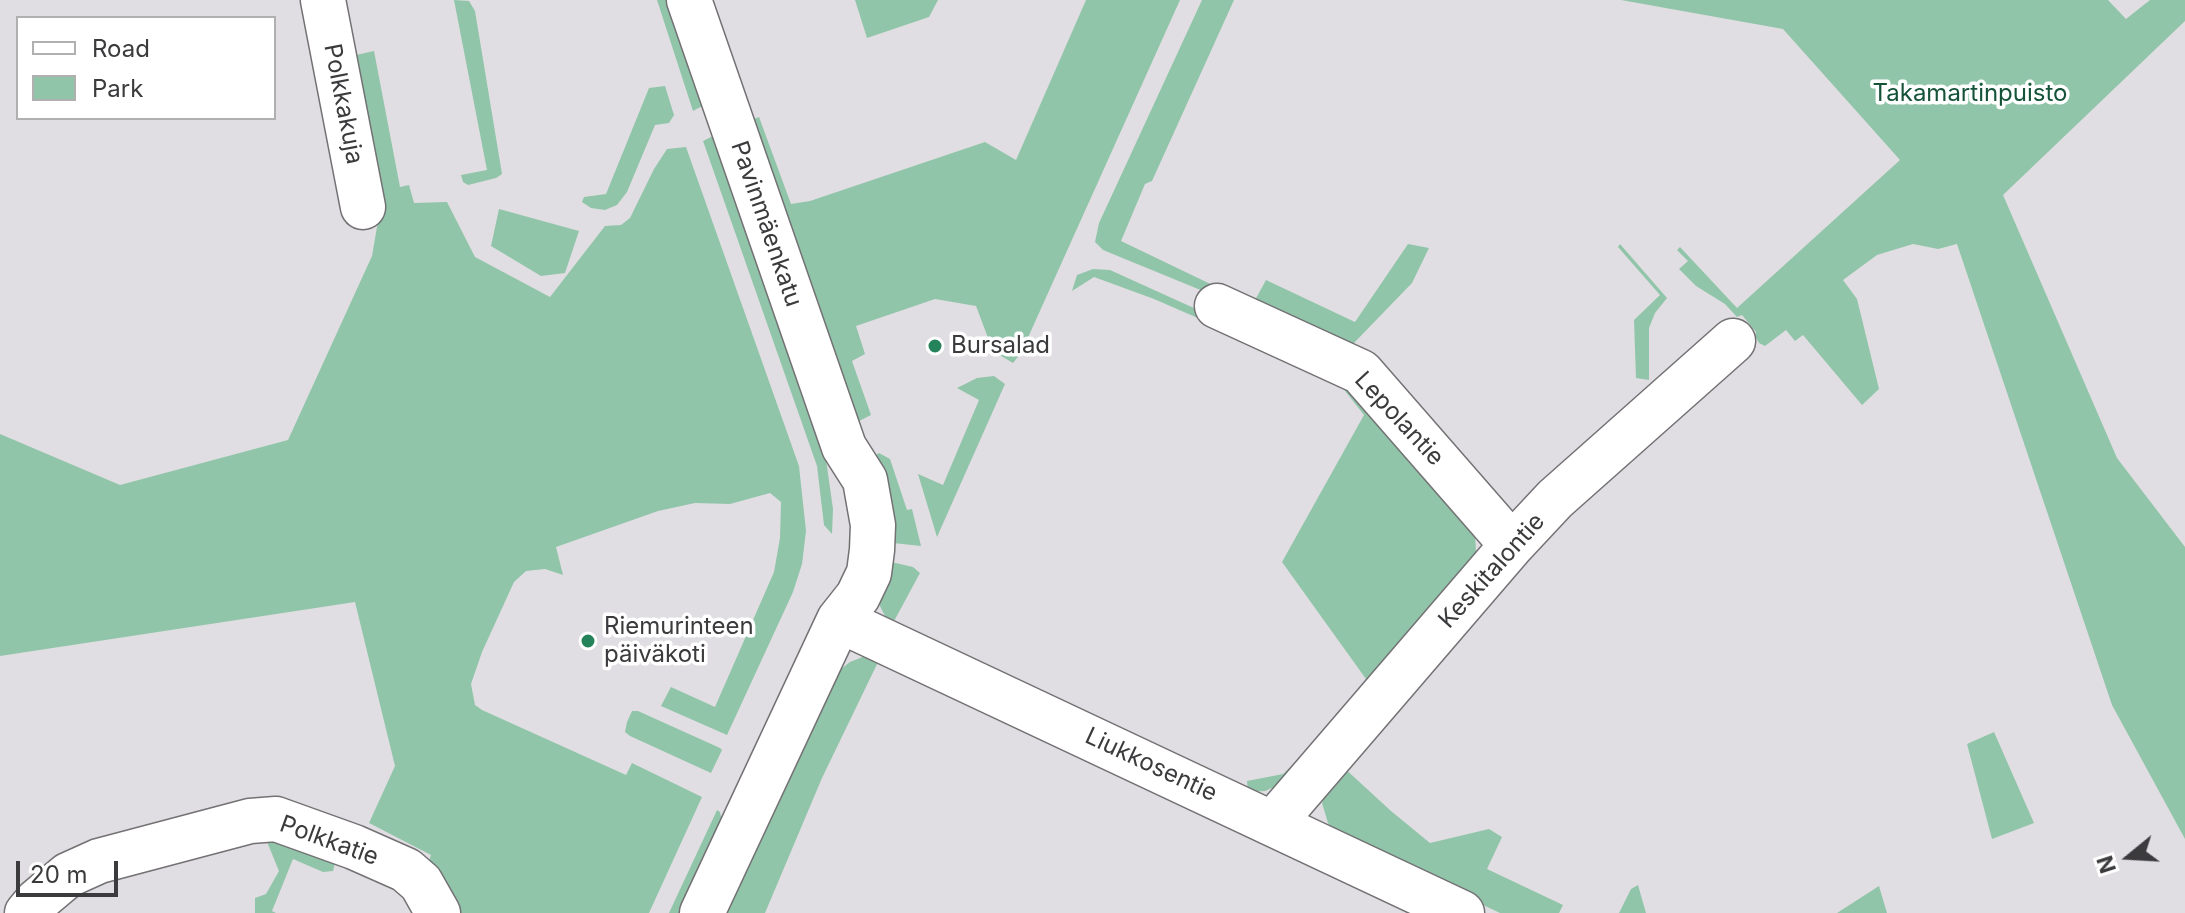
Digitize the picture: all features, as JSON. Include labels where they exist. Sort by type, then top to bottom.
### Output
[{"type":"street","name":"Polkkakuja","points":[[323,0],[363,207]]},
{"type":"street","name":"Pavinmäenkatu","points":[[689,0],[844,447],[865,480],[873,525],[869,573],[858,596],[839,620],[702,913]]},
{"type":"street","name":"Lepolantie","points":[[1217,306],[1361,372],[1512,545]]},
{"type":"street","name":"Keskitalontie","points":[[1273,823],[1555,499],[1733,341]]},
{"type":"street","name":"Liukkosentie","points":[[839,620],[1462,913]]},
{"type":"street","name":"Polkkatie","points":[[27,913],[68,875],[99,861],[250,821],[276,819],[354,847],[406,870],[421,883],[438,913]]},
{"type":"green space","points":[[454,0],[469,1],[475,11],[502,174],[468,185],[461,175],[487,170]]},
{"type":"green space","points":[[657,0],[673,0],[706,104],[693,111]]},
{"type":"green space","points":[[855,0],[938,0],[929,17],[867,38]]},
{"type":"green space","points":[[1086,0],[1180,0],[1021,353],[1013,363],[993,351],[976,306],[935,299],[856,326],[865,354],[852,361],[871,415],[855,423],[746,122],[759,117],[791,204],[810,201],[985,142],[1016,160]]},
{"type":"green space","points":[[1202,0],[1234,0],[1152,181],[1145,184],[1121,241],[1225,291],[1220,298],[1103,250],[1095,242],[1099,223]]},
{"type":"green space","name":"Takamartinpuisto","points":[[1621,0],[2108,0],[2126,19],[2150,0],[2185,0],[2185,21],[2003,195],[2117,458],[2185,547],[2185,839],[2112,705],[1957,244],[1938,249],[1913,244],[1877,255],[1843,280],[1857,299],[1879,389],[1862,405],[1803,335],[1795,341],[1786,330],[1765,346],[1759,343],[1756,332],[1742,315],[1737,317],[1679,269],[1688,261],[1677,250],[1680,247],[1737,308],[1900,160],[1783,29]]},
{"type":"green space","points":[[374,51],[400,187],[409,185],[414,203],[447,202],[475,257],[550,297],[605,226],[621,225],[630,218],[667,149],[686,147],[799,466],[806,531],[802,564],[793,592],[727,735],[661,706],[671,687],[715,707],[774,572],[780,538],[781,502],[770,493],[730,504],[695,503],[658,511],[556,547],[563,575],[545,569],[526,571],[514,582],[471,684],[475,705],[482,710],[626,775],[632,763],[702,797],[649,913],[456,913],[428,864],[431,855],[369,823],[395,766],[355,602],[0,656],[0,434],[120,485],[288,440],[372,256],[381,204],[350,63],[356,55]]},
{"type":"green space","points":[[665,86],[674,115],[669,123],[655,125],[627,192],[617,205],[605,210],[591,208],[582,202],[584,197],[606,194],[649,88]]},
{"type":"green space","points":[[717,134],[823,438],[833,509],[832,534],[824,525],[817,466],[703,141]]},
{"type":"green space","points":[[499,209],[579,231],[565,273],[541,276],[491,246]]},
{"type":"green space","points":[[1408,244],[1429,248],[1412,283],[1353,344],[1254,302],[1266,280],[1355,322]]},
{"type":"green space","points":[[1620,244],[1667,298],[1655,313],[1649,328],[1649,380],[1636,378],[1634,320],[1660,295],[1618,247]]},
{"type":"green space","points":[[1093,269],[1110,270],[1333,371],[1475,534],[1474,565],[1286,782],[1265,791],[1248,792],[1247,781],[1283,774],[1308,750],[1366,679],[1282,562],[1364,415],[1342,387],[1292,359],[1154,299],[1094,277],[1072,291],[1077,275]]},
{"type":"green space","points":[[994,376],[1005,384],[937,537],[918,474],[943,485],[979,400],[957,388],[977,378]]},
{"type":"green space","points":[[879,453],[890,459],[907,510],[912,509],[921,546],[884,542],[869,460]]},
{"type":"green space","points":[[887,561],[913,567],[920,573],[893,623],[886,618],[879,604]]},
{"type":"green space","points":[[865,656],[880,658],[822,778],[765,913],[717,913],[837,672]]},
{"type":"green space","points":[[632,711],[720,748],[722,750],[711,773],[630,736],[625,732]]},
{"type":"green space","points":[[1994,732],[2034,823],[1992,839],[1967,744]]},
{"type":"green space","points":[[1342,766],[1430,843],[1489,829],[1502,837],[1487,869],[1563,905],[1559,913],[1500,913],[1336,835],[1328,823],[1322,803],[1328,786]]},
{"type":"green space","points":[[717,810],[723,827],[683,913],[669,913]]},
{"type":"green space","points":[[265,837],[335,863],[333,871],[323,872],[293,859],[272,911],[276,913],[255,913],[255,898],[266,894],[279,871]]},
{"type":"green space","points":[[1638,885],[1646,913],[1619,913],[1631,889]]},
{"type":"green space","points":[[1879,886],[1887,913],[1837,913]]},
{"type":"place","name":"Bursalad","points":[[935,346]]},
{"type":"place","name":"Riemurinteen päiväkoti","points":[[588,641]]}]
